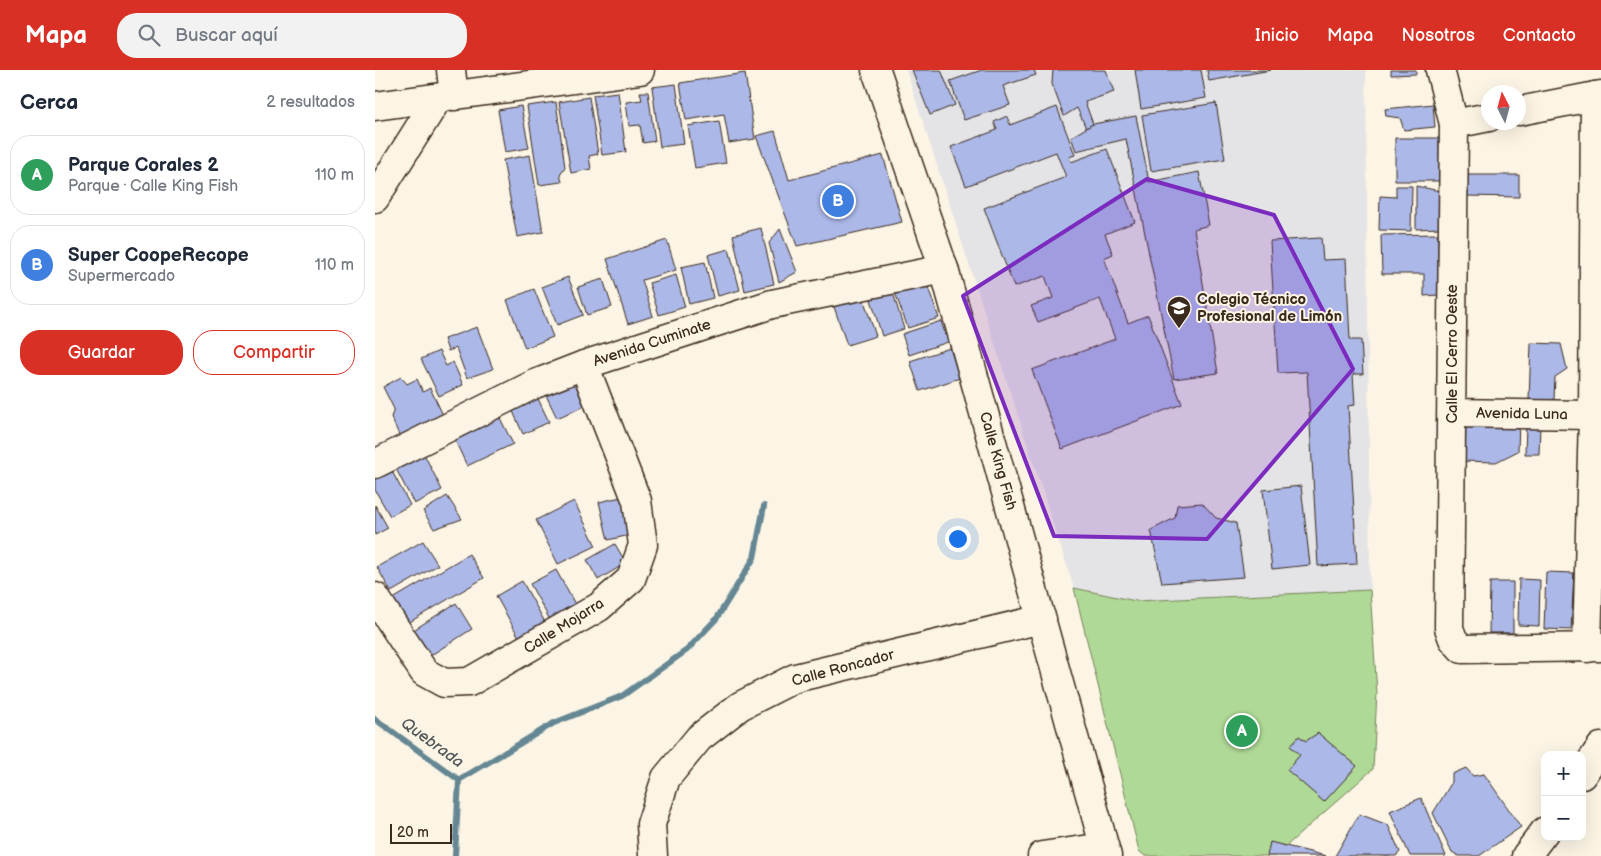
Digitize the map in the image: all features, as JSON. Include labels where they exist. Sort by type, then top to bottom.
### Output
[{"type":"street","points":[[375,106],[448,88],[640,70]]},
{"type":"street","name":"Calle King Fish","points":[[876,70],[944,269],[1105,851]]},
{"type":"street","name":"Calle El Cerro Oeste","points":[[1440,70],[1454,124],[1449,628],[1453,640],[1463,649],[1594,648]]},
{"type":"street","points":[[375,198],[448,88]]},
{"type":"street","points":[[1526,110],[1598,95],[1593,415],[1594,648]]},
{"type":"street","points":[[1454,124],[1481,119]]},
{"type":"street","name":"Avenida Cuminate","points":[[375,464],[535,384],[584,365],[772,304],[944,269]]},
{"type":"street","name":"Calle Mojarra","points":[[375,597],[424,672],[444,684],[469,682],[599,607],[631,579],[643,545],[637,501],[584,365]]},
{"type":"street","name":"Avenida Luna","points":[[1452,413],[1593,415]]},
{"type":"street","name":"Calle Roncador","points":[[653,856],[651,824],[666,778],[699,738],[740,706],[795,678],[1042,619]]},
{"type":"street","points":[[1586,769],[1601,747]]},
{"type":"street","points":[[1526,856],[1541,836]]},
{"type":"street","points":[[1042,856],[1105,851]]},
{"type":"highlighted area","points":[[1147,179],[1274,215],[1353,369],[1207,539],[1054,536],[963,296]]},
{"type":"shaded area","name":"Colegio Técnico Profesional de Limón","points":[[906,70],[1366,70],[1370,590],[1136,601],[1074,588]]},
{"type":"green space","points":[[1074,588],[1136,601],[1370,590],[1377,693],[1373,769],[1275,856],[1145,856],[1139,851]]},
{"type":"building","points":[[912,70],[941,70],[955,105],[930,115]]},
{"type":"building","points":[[982,70],[1034,70],[1036,75],[1003,86],[1010,105],[964,120],[950,81]]},
{"type":"building","points":[[1053,70],[1106,70],[1114,92],[1085,102],[1093,124],[1086,128],[1077,108],[1064,116],[1052,84]]},
{"type":"building","points":[[1135,70],[1201,70],[1206,98],[1141,109]]},
{"type":"building","points":[[1207,70],[1271,70],[1209,81]]},
{"type":"building","points":[[1391,70],[1416,70],[1416,74],[1391,75]]},
{"type":"building","points":[[745,73],[755,139],[729,143],[724,114],[686,120],[680,83]]},
{"type":"building","points":[[676,84],[684,144],[660,147],[652,87]]},
{"type":"building","points":[[618,92],[626,152],[602,155],[593,95]]},
{"type":"building","points":[[640,92],[648,92],[655,141],[643,143],[640,125],[629,126],[626,102],[642,100]]},
{"type":"building","points":[[589,97],[598,154],[589,156],[591,169],[571,173],[559,102]]},
{"type":"building","points":[[556,102],[565,167],[560,174],[562,182],[539,185],[527,106]]},
{"type":"building","points":[[1216,103],[1225,159],[1151,171],[1142,115]]},
{"type":"building","points":[[1433,104],[1435,127],[1404,130],[1400,118],[1386,116],[1385,109]]},
{"type":"building","points":[[521,106],[529,148],[505,152],[498,110]]},
{"type":"building","points":[[1057,107],[1075,155],[1069,157],[1071,162],[1107,149],[1135,222],[1105,234],[1113,254],[1104,258],[1128,323],[1148,315],[1182,404],[1062,449],[1032,370],[1115,339],[1100,299],[1038,322],[1031,306],[1053,298],[1045,276],[1014,287],[984,208],[1066,177],[1056,152],[966,186],[951,147],[997,130],[994,122],[1007,116],[1010,125]]},
{"type":"building","points":[[1136,116],[1149,182],[1199,172],[1209,225],[1194,229],[1218,373],[1174,379],[1126,139],[1076,151],[1071,137],[1093,124]]},
{"type":"building","points":[[719,121],[726,163],[695,168],[688,126]]},
{"type":"building","points":[[775,131],[789,180],[883,155],[902,222],[797,246],[756,136]]},
{"type":"building","points":[[1395,138],[1439,138],[1440,181],[1395,181]]},
{"type":"building","points":[[530,155],[543,232],[517,237],[503,160]]},
{"type":"building","points":[[1466,175],[1519,175],[1519,197],[1465,196]]},
{"type":"building","points":[[1396,186],[1412,186],[1411,231],[1379,230],[1380,196],[1396,197]]},
{"type":"building","points":[[1416,186],[1440,191],[1440,228],[1416,229]]},
{"type":"building","points":[[761,228],[774,284],[745,291],[733,235]]},
{"type":"building","points":[[780,229],[797,272],[779,282],[769,243]]},
{"type":"building","points":[[1438,234],[1439,295],[1424,296],[1424,274],[1382,274],[1381,235]]},
{"type":"building","points":[[1321,238],[1323,260],[1346,259],[1350,340],[1361,340],[1363,374],[1353,374],[1355,405],[1348,406],[1357,564],[1318,566],[1307,372],[1278,373],[1270,241]]},
{"type":"building","points":[[667,240],[676,270],[642,280],[653,316],[628,324],[607,259]]},
{"type":"building","points":[[729,249],[740,290],[718,296],[708,255]]},
{"type":"building","points":[[705,262],[713,298],[689,304],[681,267]]},
{"type":"building","points":[[676,275],[685,307],[659,315],[649,283]]},
{"type":"building","points":[[568,277],[583,315],[557,325],[542,287]]},
{"type":"building","points":[[603,279],[612,307],[587,315],[578,287]]},
{"type":"building","points":[[925,279],[939,318],[908,328],[894,290]]},
{"type":"building","points":[[891,286],[904,329],[882,336],[869,293]]},
{"type":"building","points":[[534,289],[553,337],[525,348],[507,300]]},
{"type":"building","points":[[861,292],[876,336],[847,345],[832,301]]},
{"type":"building","points":[[941,321],[948,342],[909,355],[902,334]]},
{"type":"building","points":[[477,327],[493,369],[467,378],[456,348],[448,351],[444,339]]},
{"type":"building","points":[[1531,343],[1561,344],[1567,369],[1555,377],[1554,400],[1529,400]]},
{"type":"building","points":[[950,348],[960,378],[920,391],[910,361]]},
{"type":"building","points":[[439,351],[446,366],[453,362],[463,385],[439,396],[421,359]]},
{"type":"building","points":[[576,371],[591,403],[557,418],[542,387]]},
{"type":"building","points":[[401,377],[407,384],[417,379],[423,392],[430,388],[444,417],[400,437],[391,417],[394,409],[383,387]]},
{"type":"building","points":[[533,388],[549,422],[523,434],[508,400]]},
{"type":"building","points":[[496,410],[513,444],[467,466],[451,432]]},
{"type":"building","points":[[1460,419],[1519,420],[1518,451],[1496,462],[1459,461]]},
{"type":"building","points":[[1526,425],[1540,425],[1539,454],[1525,454]]},
{"type":"building","points":[[420,446],[442,490],[414,504],[395,467]]},
{"type":"building","points":[[387,462],[410,505],[390,516],[375,490],[375,468]]},
{"type":"building","points":[[1301,486],[1310,565],[1272,569],[1263,490]]},
{"type":"building","points":[[630,495],[639,533],[608,540],[599,502]]},
{"type":"building","points":[[447,496],[462,519],[434,529],[423,511]]},
{"type":"building","points":[[574,501],[596,546],[558,564],[536,520]]},
{"type":"building","points":[[1202,503],[1216,518],[1236,523],[1244,577],[1162,583],[1151,530],[1175,518],[1177,505]]},
{"type":"building","points":[[375,505],[388,528],[375,535]]},
{"type":"building","points":[[423,541],[438,565],[391,592],[377,567]]},
{"type":"building","points":[[615,544],[626,563],[598,580],[587,560]]},
{"type":"building","points":[[469,554],[484,578],[408,623],[393,599]]},
{"type":"building","points":[[556,570],[576,606],[550,620],[530,584]]},
{"type":"building","points":[[1546,572],[1574,573],[1571,630],[1544,629]]},
{"type":"building","points":[[1519,579],[1540,580],[1539,626],[1518,625]]},
{"type":"building","points":[[522,581],[546,624],[520,639],[496,596]]},
{"type":"building","points":[[1490,582],[1513,582],[1513,633],[1489,633]]},
{"type":"building","points":[[456,603],[472,629],[428,657],[412,631]]},
{"type":"building","points":[[1318,733],[1357,766],[1324,802],[1287,770],[1300,755],[1290,746],[1299,736],[1306,741]]},
{"type":"building","points":[[1466,768],[1473,776],[1484,774],[1521,827],[1479,856],[1459,856],[1452,852],[1433,813],[1452,782],[1452,774]]},
{"type":"building","points":[[1421,798],[1446,856],[1410,856],[1390,811]]},
{"type":"building","points":[[1359,814],[1388,825],[1400,852],[1396,856],[1335,856]]},
{"type":"building","points":[[1270,842],[1326,856],[1267,856]]},
{"type":"waterway","points":[[459,780],[554,723],[622,696],[687,650],[717,618],[754,558],[764,506]]},
{"type":"waterway","name":"Quebrada","points":[[375,719],[459,780]]},
{"type":"waterway","name":"Quebrada","points":[[455,856],[459,780]]},
{"type":"place","name":"Super CoopeRecope","points":[[838,201]]},
{"type":"place","name":"Colegio Técnico Profesional de Limón","points":[[1179,329]]},
{"type":"place","name":"Parque Corales 2","points":[[1242,731]]}]
